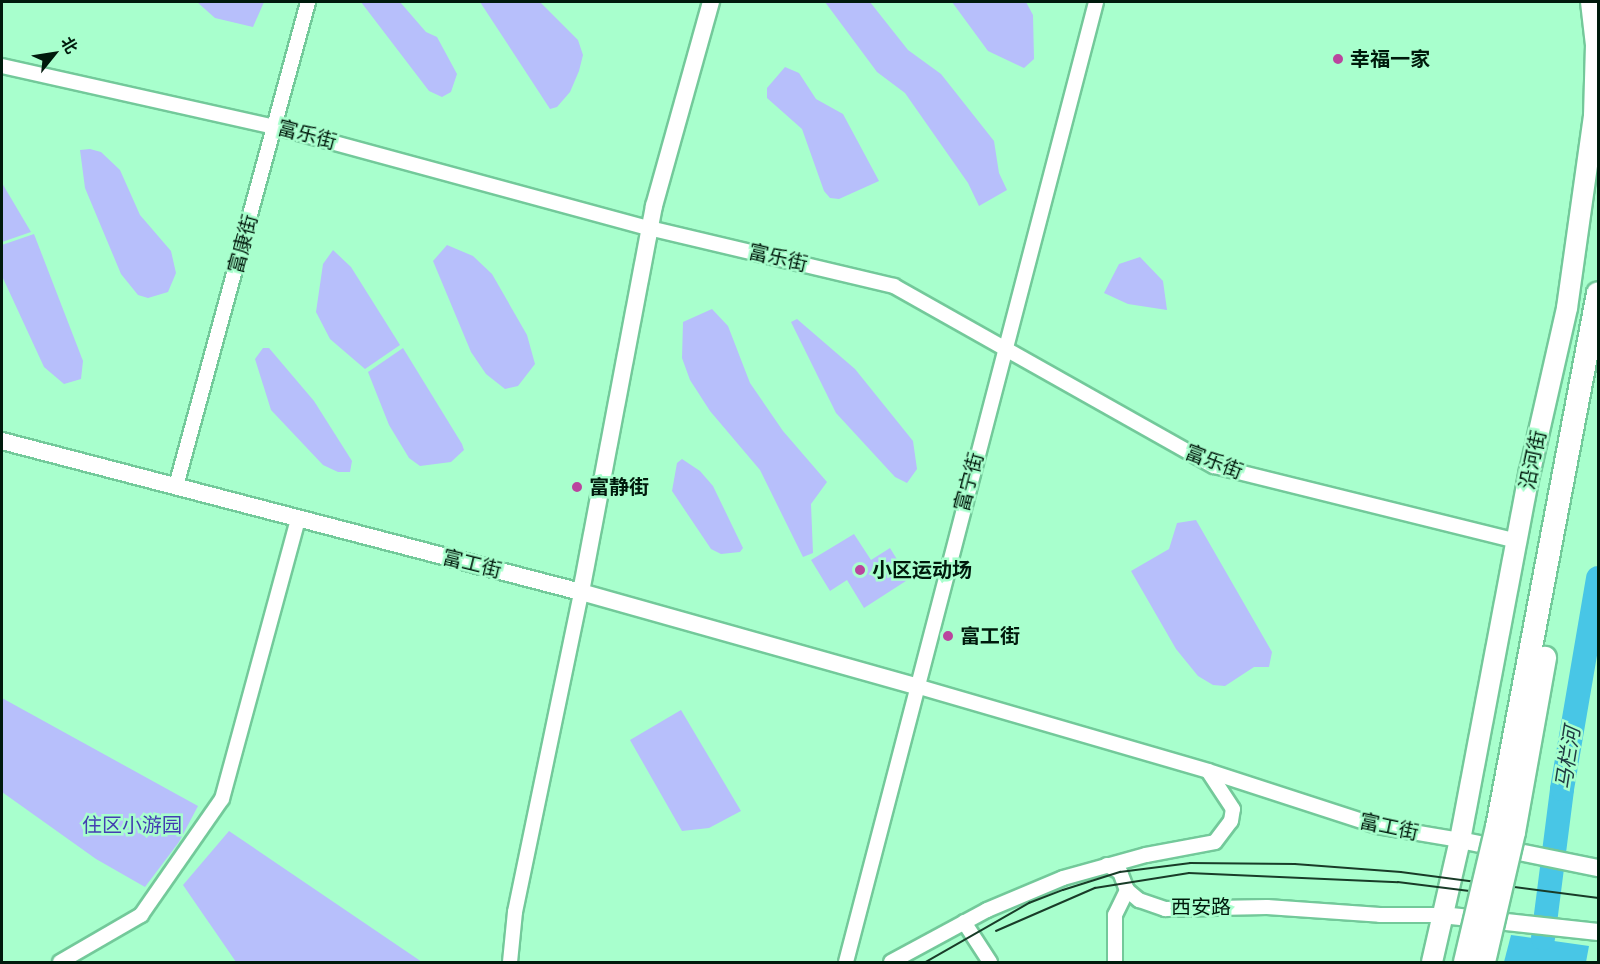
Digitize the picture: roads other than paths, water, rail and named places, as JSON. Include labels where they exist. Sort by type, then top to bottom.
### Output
[{"type":"highway","points":[[1465,963],[1497,827],[1599,293]]},
{"type":"highway","points":[[1484,963],[1514,832],[1599,363]]},
{"type":"main road","name":"沿河街","points":[[1432,963],[1460,840],[1518,541],[1568,308],[1588,184],[1595,104],[1596,45],[1592,2]]},
{"type":"main road","name":"沿河街","points":[[1442,915],[1450,933],[1444,963]]},
{"type":"street","name":"富康街","points":[[176,486],[308,2]]},
{"type":"street","points":[[510,963],[515,912],[581,592],[649,228],[711,2]]},
{"type":"street","name":"富宁街","points":[[846,963],[916,686],[1096,2]]},
{"type":"street","name":"富乐街","points":[[2,66],[276,126],[649,228],[894,286],[1214,466],[1518,541]]},
{"type":"street","name":"富工街","points":[[2,441],[581,592],[1208,771],[1377,826],[1460,840]]},
{"type":"street","points":[[60,963],[141,915],[222,799],[298,519]]},
{"type":"street","points":[[891,963],[964,922],[1063,878],[1107,865],[1201,847],[1223,835],[1233,809],[1208,771]]},
{"type":"street","points":[[1460,840],[1529,852],[1599,868]]},
{"type":"street","name":"西安路","points":[[1107,865],[1120,872],[1127,890],[1139,900],[1166,909],[1267,907],[1380,915],[1442,915]]},
{"type":"street","points":[[1115,963],[1115,915],[1127,890]]},
{"type":"street","points":[[1442,915],[1599,932]]},
{"type":"street","points":[[964,922],[990,963]]},
{"type":"waterway","name":"马栏河","points":[[1543,938],[1562,789],[1598,578]]},
{"type":"tram line","points":[[926,962],[1029,903],[1063,890],[1120,872],[1190,863],[1295,864],[1401,872],[1598,898]]},
{"type":"tram line","points":[[996,931],[1095,888],[1189,873],[1398,882],[1503,895]]},
{"type":"place","name":"幸福一家","points":[[1338,59]]},
{"type":"place","name":"富静街","points":[[577,487]]},
{"type":"place","name":"小区运动场","points":[[860,570]]},
{"type":"place","name":"富工街","points":[[948,636]]},
{"type":"park label","name":"住区小游园","points":[[132,825]]}]
